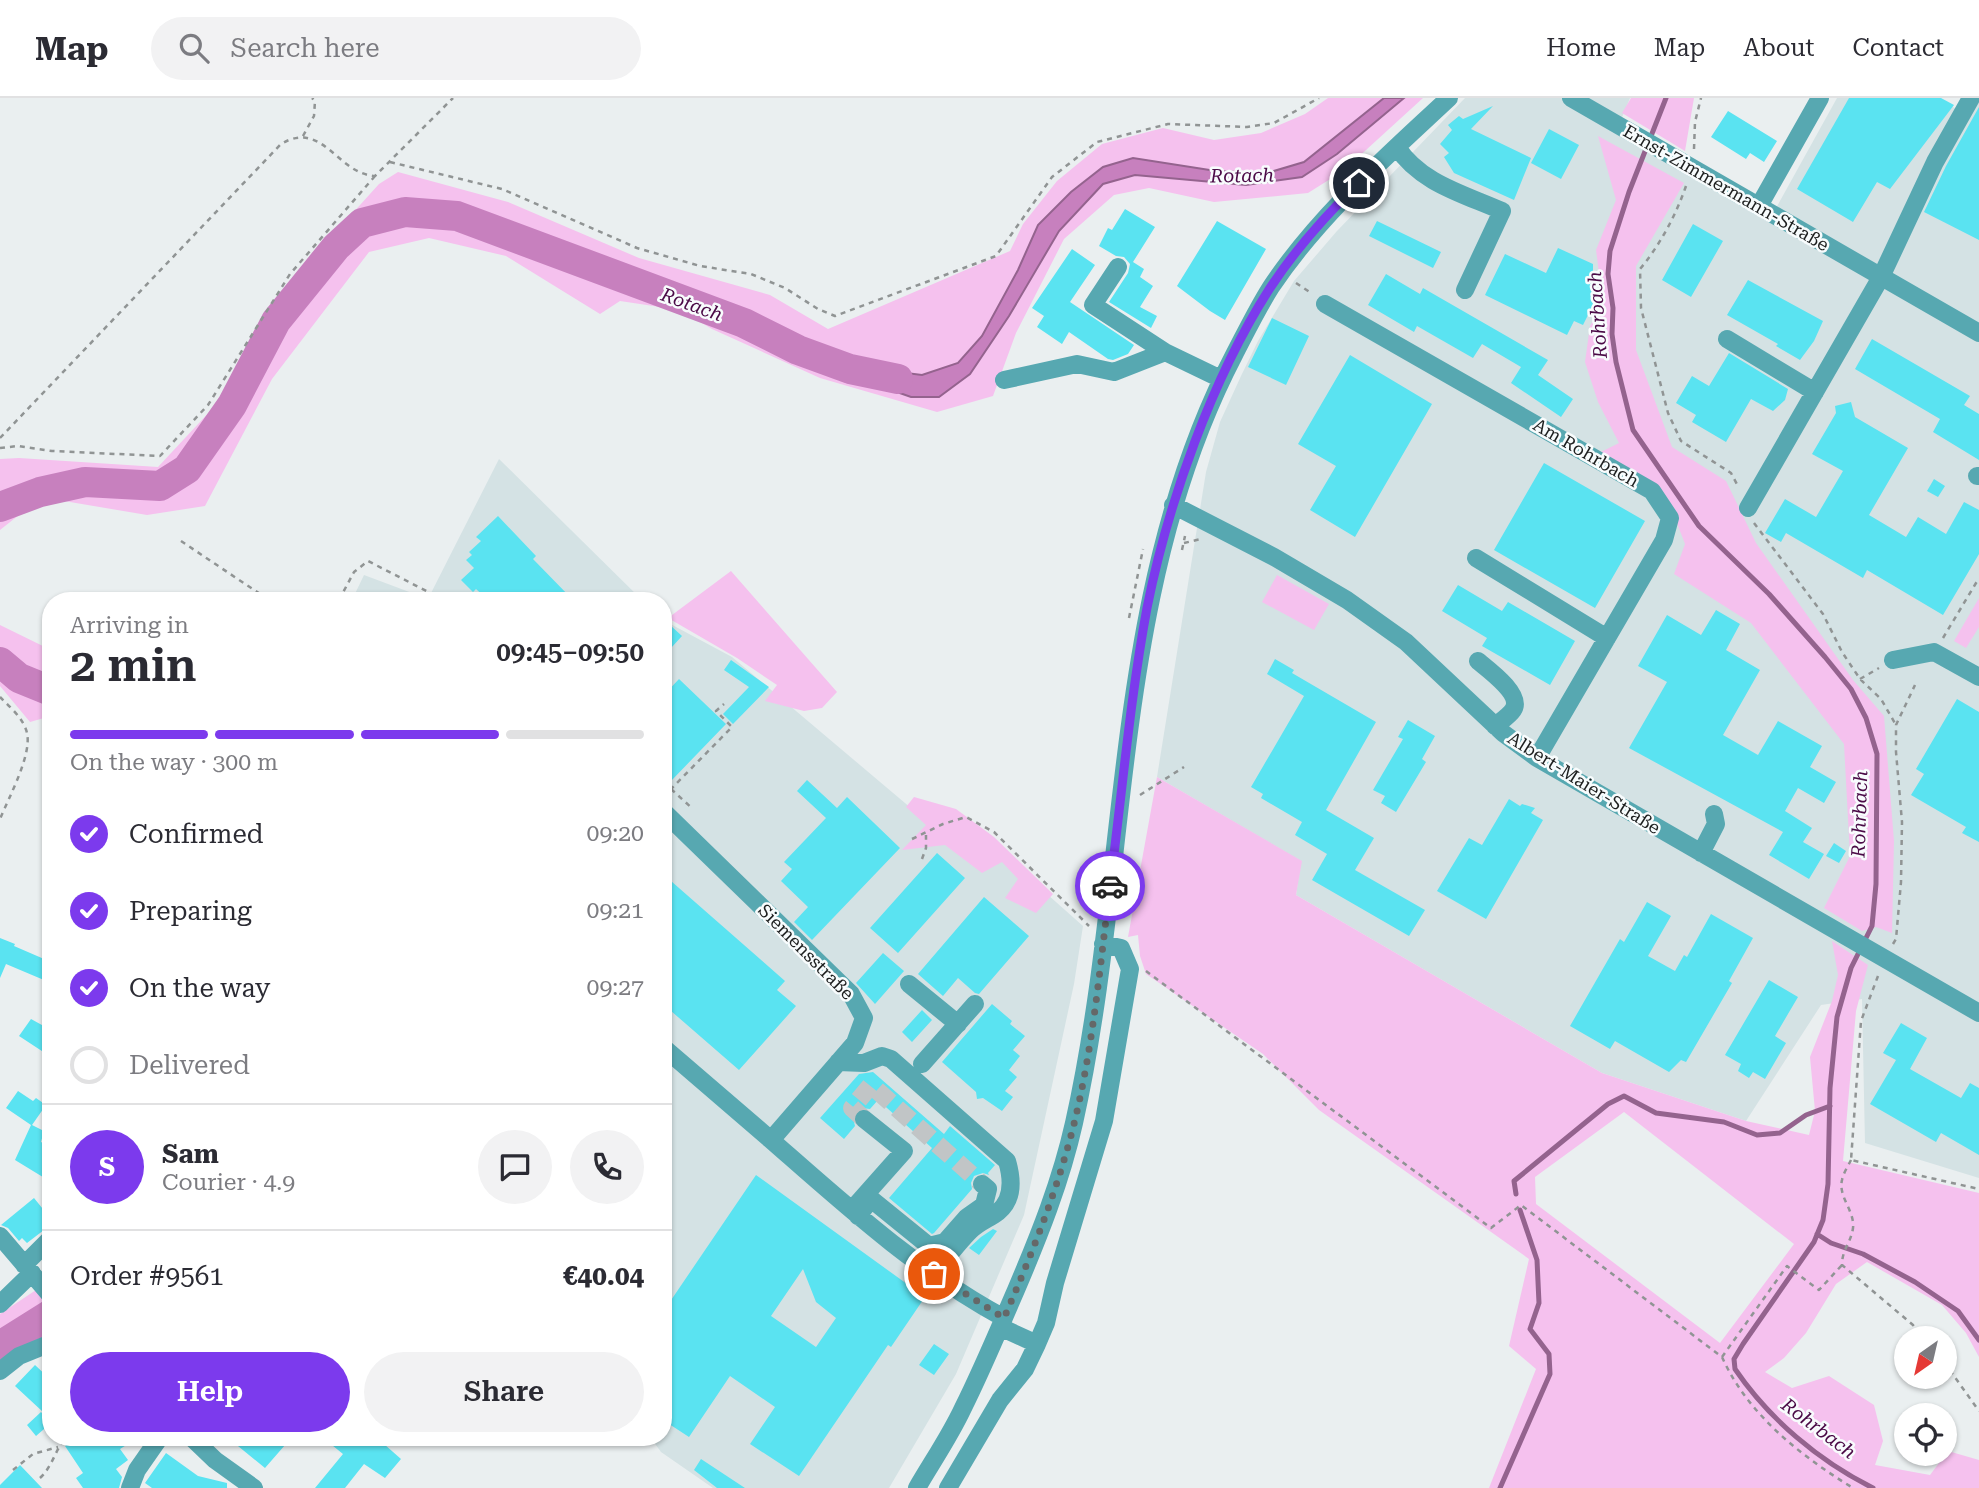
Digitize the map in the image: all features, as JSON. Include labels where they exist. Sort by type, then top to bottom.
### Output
[{"type":"street","points":[[917,1488],[961,1412],[1044,1226],[1073,1126],[1091,1034],[1147,609],[1173,505],[1206,415],[1221,379],[1270,288],[1311,234],[1343,199],[1449,98]]},
{"type":"street","name":"Ernst-Zimmermann-Straße","points":[[1571,98],[1979,333]]},
{"type":"street","points":[[1759,206],[1820,98]]},
{"type":"street","points":[[1748,508],[1881,277],[1935,162],[1971,98]]},
{"type":"street","points":[[1397,147],[1405,159],[1431,180],[1502,211],[1465,290]]},
{"type":"street","points":[[1118,267],[1093,305],[1165,352],[1221,379]]},
{"type":"street","name":"Am Rohrbach","points":[[1325,303],[1653,492],[1670,518],[1664,540],[1537,758]]},
{"type":"street","points":[[1727,339],[1815,392]]},
{"type":"street","points":[[1004,380],[1077,364],[1114,372],[1165,352]]},
{"type":"street","name":"Albert-Maier-Straße","points":[[1173,505],[1274,557],[1347,600],[1406,642],[1495,726],[1537,758],[1979,1013]]},
{"type":"street","points":[[1476,558],[1607,638]]},
{"type":"street","points":[[1893,660],[1934,652],[1979,677]]},
{"type":"street","points":[[1479,661],[1513,694],[1516,702],[1513,710],[1495,726]]},
{"type":"street","points":[[1701,853],[1716,824],[1714,814]]},
{"type":"street","name":"Siemensstraße","points":[[672,820],[851,993],[864,1018],[855,1043],[771,1140]]},
{"type":"street","points":[[948,1488],[1000,1400],[1025,1369],[1046,1323],[1055,1283],[1104,1121],[1130,969],[1121,948],[1103,944]]},
{"type":"street","points":[[909,984],[958,1024]]},
{"type":"street","points":[[922,1064],[975,1004]]},
{"type":"street","points":[[672,1055],[883,1237],[1037,1344]]},
{"type":"street","points":[[838,1062],[864,1063],[882,1056],[891,1059],[1007,1161],[1012,1180],[1007,1202],[998,1212],[979,1222],[934,1274]]},
{"type":"street","points":[[855,1213],[873,1187],[904,1152],[864,1119]]},
{"type":"street","points":[[855,1213],[871,1199],[929,1246],[945,1242],[967,1217],[984,1205],[988,1189],[982,1184]]},
{"type":"street","points":[[0,1236],[42,1285]]},
{"type":"street","points":[[0,1304],[32,1273],[42,1255]]},
{"type":"street","points":[[0,1371],[19,1356],[42,1347]]},
{"type":"street","points":[[130,1488],[136,1470],[153,1446]]},
{"type":"street","points":[[200,1446],[254,1488]]},
{"type":"path","points":[[303,136],[314,116],[315,101],[312,98]]},
{"type":"path","points":[[0,448],[18,446],[52,451],[160,456],[208,405],[290,274],[375,176],[453,98]]},
{"type":"path","points":[[390,162],[502,189],[637,248],[700,266],[751,274],[785,288],[818,309],[835,316],[996,256],[1052,177],[1097,142],[1168,124],[1247,127],[1275,122],[1319,98]]},
{"type":"path","points":[[1700,98],[1695,122],[1692,168],[1680,204],[1652,255],[1640,269],[1641,308],[1668,412],[1681,441],[1731,473],[1756,528],[1823,614],[1842,652],[1860,679],[1881,699],[1896,725]]},
{"type":"path","points":[[0,438],[281,144],[303,136],[317,141],[359,173],[375,176]]},
{"type":"path","points":[[1291,278],[1325,303]]},
{"type":"path","points":[[1181,553],[1192,514]]},
{"type":"path","points":[[181,541],[257,592]]},
{"type":"path","points":[[343,592],[354,572],[368,561],[428,592]]},
{"type":"path","points":[[1128,620],[1140,564]]},
{"type":"path","points":[[1934,652],[1979,578]]},
{"type":"path","points":[[1860,679],[1893,660]]},
{"type":"path","points":[[1722,1357],[1787,1266],[1819,1290],[1842,1265],[1842,1253],[1849,1242],[1853,1228],[1852,1216],[1844,1200],[1841,1181],[1851,1160],[1861,1021],[1885,958],[1896,939],[1902,822],[1896,725],[1915,685]]},
{"type":"path","points":[[0,697],[27,731],[28,745],[0,819]]},
{"type":"path","points":[[672,788],[732,727],[716,712],[724,704]]},
{"type":"path","points":[[1141,783],[1139,796],[1184,768]]},
{"type":"path","points":[[672,790],[693,809]]},
{"type":"path","points":[[912,839],[943,824],[966,817],[994,832],[1091,928],[1093,915]]},
{"type":"path","points":[[922,859],[926,848],[926,834]]},
{"type":"path","points":[[1125,956],[1491,1228],[1521,1205],[1722,1357],[1733,1381],[1767,1422],[1820,1468],[1853,1488]]},
{"type":"path","points":[[1851,1160],[1979,1189]]},
{"type":"path","points":[[1842,1265],[1914,1326]]},
{"type":"path","points":[[1957,1380],[1979,1411]]},
{"type":"path","points":[[13,1470],[33,1454],[58,1447]]},
{"type":"path","points":[[40,1478],[48,1470],[58,1447]]},
{"type":"shaded area","points":[[1328,98],[1384,98],[1304,162],[1267,173],[1216,171],[1154,161],[1103,167],[1071,192],[1038,225],[1018,270],[982,336],[958,363],[922,375],[859,367],[858,378],[938,397],[1009,316],[1059,231],[1103,184],[1135,175],[1246,185],[1337,154],[1404,98],[1423,98],[1343,171],[1308,193],[1214,202],[1149,188],[1114,195],[1064,239],[1016,333],[993,396],[937,412],[820,378],[712,329],[680,310],[620,301],[600,314],[506,256],[429,238],[369,252],[272,379],[205,506],[147,515],[64,501],[24,511],[0,530],[0,459],[158,467],[213,408],[295,277],[379,184],[398,172],[508,202],[639,258],[770,295],[828,329],[1010,251],[1023,224],[1057,181],[1102,144],[1163,128],[1214,140],[1261,133],[1305,114]]},
{"type":"shaded area","points":[[1465,98],[1630,98],[1616,132],[1775,210],[1837,98],[1938,98],[1963,113],[1979,98],[1979,1178],[1865,1143],[1862,999],[1821,1005],[1746,1121],[1602,1073],[1296,895],[1301,861],[1157,777],[1206,472],[1220,422],[1258,341],[1294,281],[1337,231]]},
{"type":"shaded area","points":[[1631,98],[1694,98],[1685,151],[1622,113]]},
{"type":"shaded area","points":[[1598,136],[1684,183],[1636,266],[1636,350],[1672,447],[1726,481],[1756,543],[1853,680],[1884,716],[1894,841],[1892,933],[1876,927],[1862,931],[1824,908],[1850,856],[1844,744],[1751,623],[1674,574],[1685,544],[1670,505],[1599,453],[1619,443],[1598,402],[1585,362],[1590,326],[1603,303],[1596,250],[1616,200]]},
{"type":"shaded area","points":[[499,459],[634,592],[432,592]]},
{"type":"shaded area","points":[[731,571],[837,692],[822,708],[804,711],[765,701],[777,685],[672,620],[672,615]]},
{"type":"shaded area","points":[[364,575],[409,592],[356,592]]},
{"type":"shaded area","points":[[1277,575],[1329,604],[1314,630],[1262,602]]},
{"type":"shaded area","points":[[1979,598],[1979,627],[1966,648],[1954,641]]},
{"type":"shaded area","points":[[0,625],[42,646],[42,719],[30,722],[0,686]]},
{"type":"shaded area","points":[[672,625],[732,657],[918,814],[951,809],[1083,926],[1074,984],[1024,1215],[956,1374],[889,1488],[713,1488],[661,1452],[657,1446],[672,1446]]},
{"type":"shaded area","points":[[1157,777],[1302,861],[1296,895],[1602,1073],[1746,1121],[1809,1135],[1815,1111],[1810,1057],[1832,1001],[1838,975],[1832,941],[1868,965],[1856,1011],[1843,1161],[1979,1193],[1979,1357],[1966,1333],[1942,1305],[1867,1262],[1836,1284],[1806,1333],[1784,1358],[1765,1372],[1792,1388],[1829,1376],[1874,1405],[1883,1441],[1875,1465],[1930,1475],[1937,1466],[1957,1466],[1957,1454],[1979,1460],[1979,1488],[1489,1488],[1536,1369],[1509,1346],[1529,1259],[1319,1110],[1263,1054],[1146,974],[1140,956],[1138,935],[1128,937]],"holes":[[[1624,1112],[1794,1244],[1720,1343],[1536,1204],[1535,1177]]]},
{"type":"shaded area","points":[[914,797],[956,809],[994,837],[1053,894],[1036,913],[1005,898],[1018,879],[1002,862],[982,873],[945,845],[902,850],[926,825],[906,807]]},
{"type":"shaded area","points":[[42,1288],[42,1341],[0,1363],[0,1314]]},
{"type":"water","points":[[1384,98],[1404,98],[1337,154],[1302,177],[1246,185],[1135,175],[1103,184],[1059,231],[1009,316],[970,374],[939,397],[911,397],[857,378],[859,367],[922,375],[958,363],[982,336],[1018,270],[1038,225],[1071,192],[1103,167],[1133,158],[1216,171],[1267,173],[1304,162]]},
{"type":"building","points":[[1849,98],[1941,98],[1954,105],[1890,189],[1877,182],[1853,222],[1797,189]]},
{"type":"building","points":[[1493,106],[1471,129],[1531,158],[1514,200],[1454,173],[1444,157],[1449,153],[1440,144],[1452,130],[1448,125],[1459,116],[1463,119]]},
{"type":"building","points":[[1979,107],[1979,240],[1924,212]]},
{"type":"building","points":[[1728,111],[1777,141],[1764,162],[1750,153],[1746,159],[1711,137]]},
{"type":"building","points":[[1549,129],[1579,145],[1561,179],[1531,163]]},
{"type":"building","points":[[1125,209],[1155,227],[1133,262],[1144,269],[1140,277],[1153,286],[1140,307],[1157,316],[1151,328],[1109,302],[1128,273],[1130,264],[1124,257],[1116,256],[1099,246],[1108,228],[1112,230]]},
{"type":"building","points":[[1217,221],[1266,249],[1225,320],[1177,286]]},
{"type":"building","points":[[1377,221],[1441,252],[1433,268],[1369,236]]},
{"type":"building","points":[[1693,224],[1723,241],[1691,297],[1662,280]]},
{"type":"building","points":[[1558,248],[1593,264],[1593,305],[1583,325],[1574,321],[1567,335],[1485,295],[1505,254],[1546,273]]},
{"type":"building","points":[[1072,249],[1095,265],[1070,302],[1134,345],[1128,354],[1113,360],[1108,359],[1069,332],[1062,344],[1037,327],[1044,316],[1032,308]]},
{"type":"building","points":[[1386,274],[1420,294],[1423,288],[1548,360],[1538,375],[1573,399],[1561,417],[1511,383],[1521,367],[1482,344],[1473,358],[1417,326],[1414,332],[1368,305]]},
{"type":"building","points":[[1748,280],[1823,321],[1814,341],[1800,360],[1727,315]]},
{"type":"building","points":[[1272,318],[1309,336],[1286,385],[1248,367]]},
{"type":"building","points":[[1872,339],[1970,396],[1964,405],[1979,414],[1979,460],[1933,432],[1940,419],[1855,369]]},
{"type":"building","points":[[1729,353],[1788,389],[1785,400],[1773,411],[1751,399],[1726,442],[1692,422],[1696,415],[1676,403],[1692,376],[1709,386]]},
{"type":"building","points":[[1350,355],[1432,404],[1355,537],[1310,510],[1336,466],[1298,444]]},
{"type":"building","points":[[1851,402],[1855,417],[1908,448],[1869,515],[1906,537],[1918,517],[1946,534],[1964,502],[1979,510],[1979,554],[1943,615],[1867,570],[1863,578],[1786,533],[1781,542],[1765,533],[1785,499],[1816,517],[1843,471],[1812,454],[1836,413],[1835,406]]},
{"type":"building","points":[[1544,463],[1645,521],[1595,608],[1494,550]]},
{"type":"building","points":[[1934,479],[1945,486],[1938,497],[1927,491]]},
{"type":"building","points":[[498,516],[536,556],[533,559],[565,592],[479,592],[476,589],[473,592],[461,580],[474,568],[466,560],[472,555],[469,552],[481,541],[476,537]]},
{"type":"building","points":[[1458,585],[1502,611],[1508,602],[1575,641],[1550,685],[1482,646],[1487,638],[1442,611]]},
{"type":"building","points":[[1716,610],[1740,624],[1726,650],[1760,670],[1723,735],[1758,755],[1778,721],[1822,746],[1810,767],[1836,782],[1824,803],[1798,788],[1785,811],[1812,828],[1803,842],[1824,854],[1809,879],[1769,855],[1783,832],[1629,748],[1667,682],[1638,666],[1667,615],[1701,635]]},
{"type":"building","points":[[672,627],[682,636],[672,647]]},
{"type":"building","points":[[1275,659],[1294,670],[1292,673],[1376,722],[1326,810],[1374,838],[1355,870],[1425,910],[1409,936],[1312,880],[1327,854],[1295,835],[1302,822],[1261,798],[1263,794],[1251,787],[1304,696],[1267,674]]},
{"type":"building","points":[[731,660],[769,687],[733,724],[723,714],[749,687],[724,670]]},
{"type":"building","points":[[679,679],[726,724],[672,780],[672,686]]},
{"type":"building","points":[[1957,699],[1979,712],[1979,842],[1962,833],[1966,827],[1911,795],[1924,774],[1916,769]]},
{"type":"building","points":[[1408,720],[1435,736],[1422,759],[1426,762],[1396,812],[1381,803],[1385,796],[1373,790],[1403,739],[1398,737]]},
{"type":"building","points":[[807,780],[837,808],[847,797],[900,848],[812,940],[794,922],[808,907],[781,881],[792,869],[784,862],[826,818],[797,791]]},
{"type":"building","points":[[1509,799],[1520,806],[1522,804],[1535,808],[1531,813],[1543,820],[1486,919],[1437,891],[1469,838],[1482,845]]},
{"type":"building","points":[[1834,843],[1846,851],[1839,863],[1826,856]]},
{"type":"building","points":[[937,853],[965,878],[898,953],[870,928]]},
{"type":"building","points":[[672,882],[785,981],[777,990],[796,1006],[739,1070],[672,1012]]},
{"type":"building","points":[[984,897],[1029,936],[979,994],[958,978],[943,996],[918,974]]},
{"type":"building","points":[[1647,902],[1671,916],[1648,956],[1675,971],[1684,955],[1687,957],[1711,914],[1753,938],[1729,981],[1732,983],[1686,1062],[1681,1060],[1669,1072],[1615,1041],[1610,1049],[1570,1026],[1620,939],[1624,942]]},
{"type":"building","points":[[0,938],[42,958],[42,979],[6,964],[0,978]]},
{"type":"building","points":[[883,953],[904,971],[875,1004],[856,983]]},
{"type":"building","points":[[1769,980],[1798,997],[1775,1036],[1786,1043],[1765,1079],[1753,1072],[1749,1078],[1738,1071],[1741,1064],[1725,1055]]},
{"type":"building","points":[[992,1004],[1025,1036],[1013,1050],[1020,1056],[1009,1070],[1017,1077],[1005,1091],[1013,1097],[1002,1111],[983,1098],[977,1099],[976,1092],[942,1062]]},
{"type":"building","points":[[922,1010],[932,1020],[912,1042],[902,1032]]},
{"type":"building","points":[[31,1019],[42,1025],[42,1051],[19,1036]]},
{"type":"building","points":[[1901,1023],[1927,1038],[1910,1069],[1961,1098],[1970,1083],[1979,1088],[1979,1155],[1941,1133],[1936,1142],[1870,1104],[1896,1060],[1883,1053]]},
{"type":"building","points":[[873,1072],[944,1134],[950,1126],[995,1165],[989,1175],[983,1173],[974,1176],[972,1189],[932,1234],[889,1198],[932,1148],[878,1100],[870,1109],[861,1108],[856,1111],[853,1118],[855,1126],[844,1139],[820,1118],[859,1074]]},
{"type":"building","points":[[18,1091],[33,1101],[36,1098],[42,1102],[42,1111],[32,1125],[42,1130],[42,1176],[15,1160],[31,1125],[6,1108]]},
{"type":"building","points":[[756,1175],[925,1297],[891,1347],[888,1345],[799,1476],[750,1444],[775,1407],[730,1376],[689,1437],[672,1426],[672,1299]],"holes":[[[803,1269],[816,1302],[836,1318],[816,1347],[771,1316]]]},
{"type":"building","points":[[34,1198],[42,1208],[42,1232],[27,1243],[22,1238],[19,1241],[8,1228],[1,1225]]},
{"type":"building","points":[[993,1229],[997,1231],[979,1255],[969,1248],[981,1237]]},
{"type":"building","points":[[934,1344],[949,1354],[934,1375],[919,1365]]},
{"type":"building","points":[[35,1365],[42,1372],[42,1411],[15,1386]]},
{"type":"building","points":[[42,1413],[42,1431],[36,1436],[27,1425]]},
{"type":"building","points":[[65,1446],[125,1446],[120,1449],[128,1460],[116,1469],[122,1477],[119,1488],[83,1488],[76,1478],[83,1473]]},
{"type":"building","points":[[238,1446],[284,1446],[265,1468]]},
{"type":"building","points":[[333,1446],[386,1446],[401,1459],[385,1478],[364,1464],[345,1488],[315,1488],[343,1454]]},
{"type":"building","points":[[166,1453],[198,1476],[227,1483],[227,1488],[152,1488],[145,1483]]},
{"type":"building","points":[[701,1459],[745,1488],[717,1488],[694,1470]]},
{"type":"building","points":[[20,1465],[42,1488],[0,1488]]},
{"type":"waterway","name":"Rohrbach","points":[[1666,98],[1629,192],[1610,251],[1608,274],[1613,308],[1612,334],[1633,430],[1699,526],[1769,594],[1851,689],[1866,718],[1877,754],[1876,884],[1872,926],[1851,968],[1837,1017],[1830,1088],[1828,1184],[1823,1220],[1814,1242],[1734,1359],[1735,1369],[1763,1405],[1796,1437],[1833,1465],[1873,1488]]},
{"type":"waterway","name":"Rotach","points":[[0,507],[40,492],[85,482],[160,486],[187,469],[232,405],[276,321],[336,247],[362,223],[405,212],[457,216],[744,323],[798,350],[850,369],[898,379]]},
{"type":"waterway","name":"Rotach","points":[[0,662],[19,678],[42,687]]},
{"type":"waterway","points":[[1516,1194],[1514,1181],[1608,1104],[1624,1096],[1656,1113],[1724,1122],[1757,1135],[1780,1133],[1806,1115],[1830,1106]]},
{"type":"waterway","points":[[1500,1488],[1550,1374],[1549,1354],[1530,1329],[1539,1303],[1537,1260],[1520,1210]]},
{"type":"waterway","points":[[1817,1234],[1831,1243],[1863,1254],[1915,1282],[1958,1311],[1979,1340]]},
{"type":"waterway","name":"Rotach","points":[[0,1346],[42,1320]]},
{"type":"tunnel","points":[[864,1119],[852,1108],[871,1085],[982,1184]]},
{"type":"way so far","points":[[934,1274],[1004,1318],[1044,1226],[1073,1126],[1091,1034],[1110,886]]},
{"type":"route","points":[[1110,886],[1147,609],[1173,505],[1221,379],[1270,288],[1311,234],[1359,183]]}]
